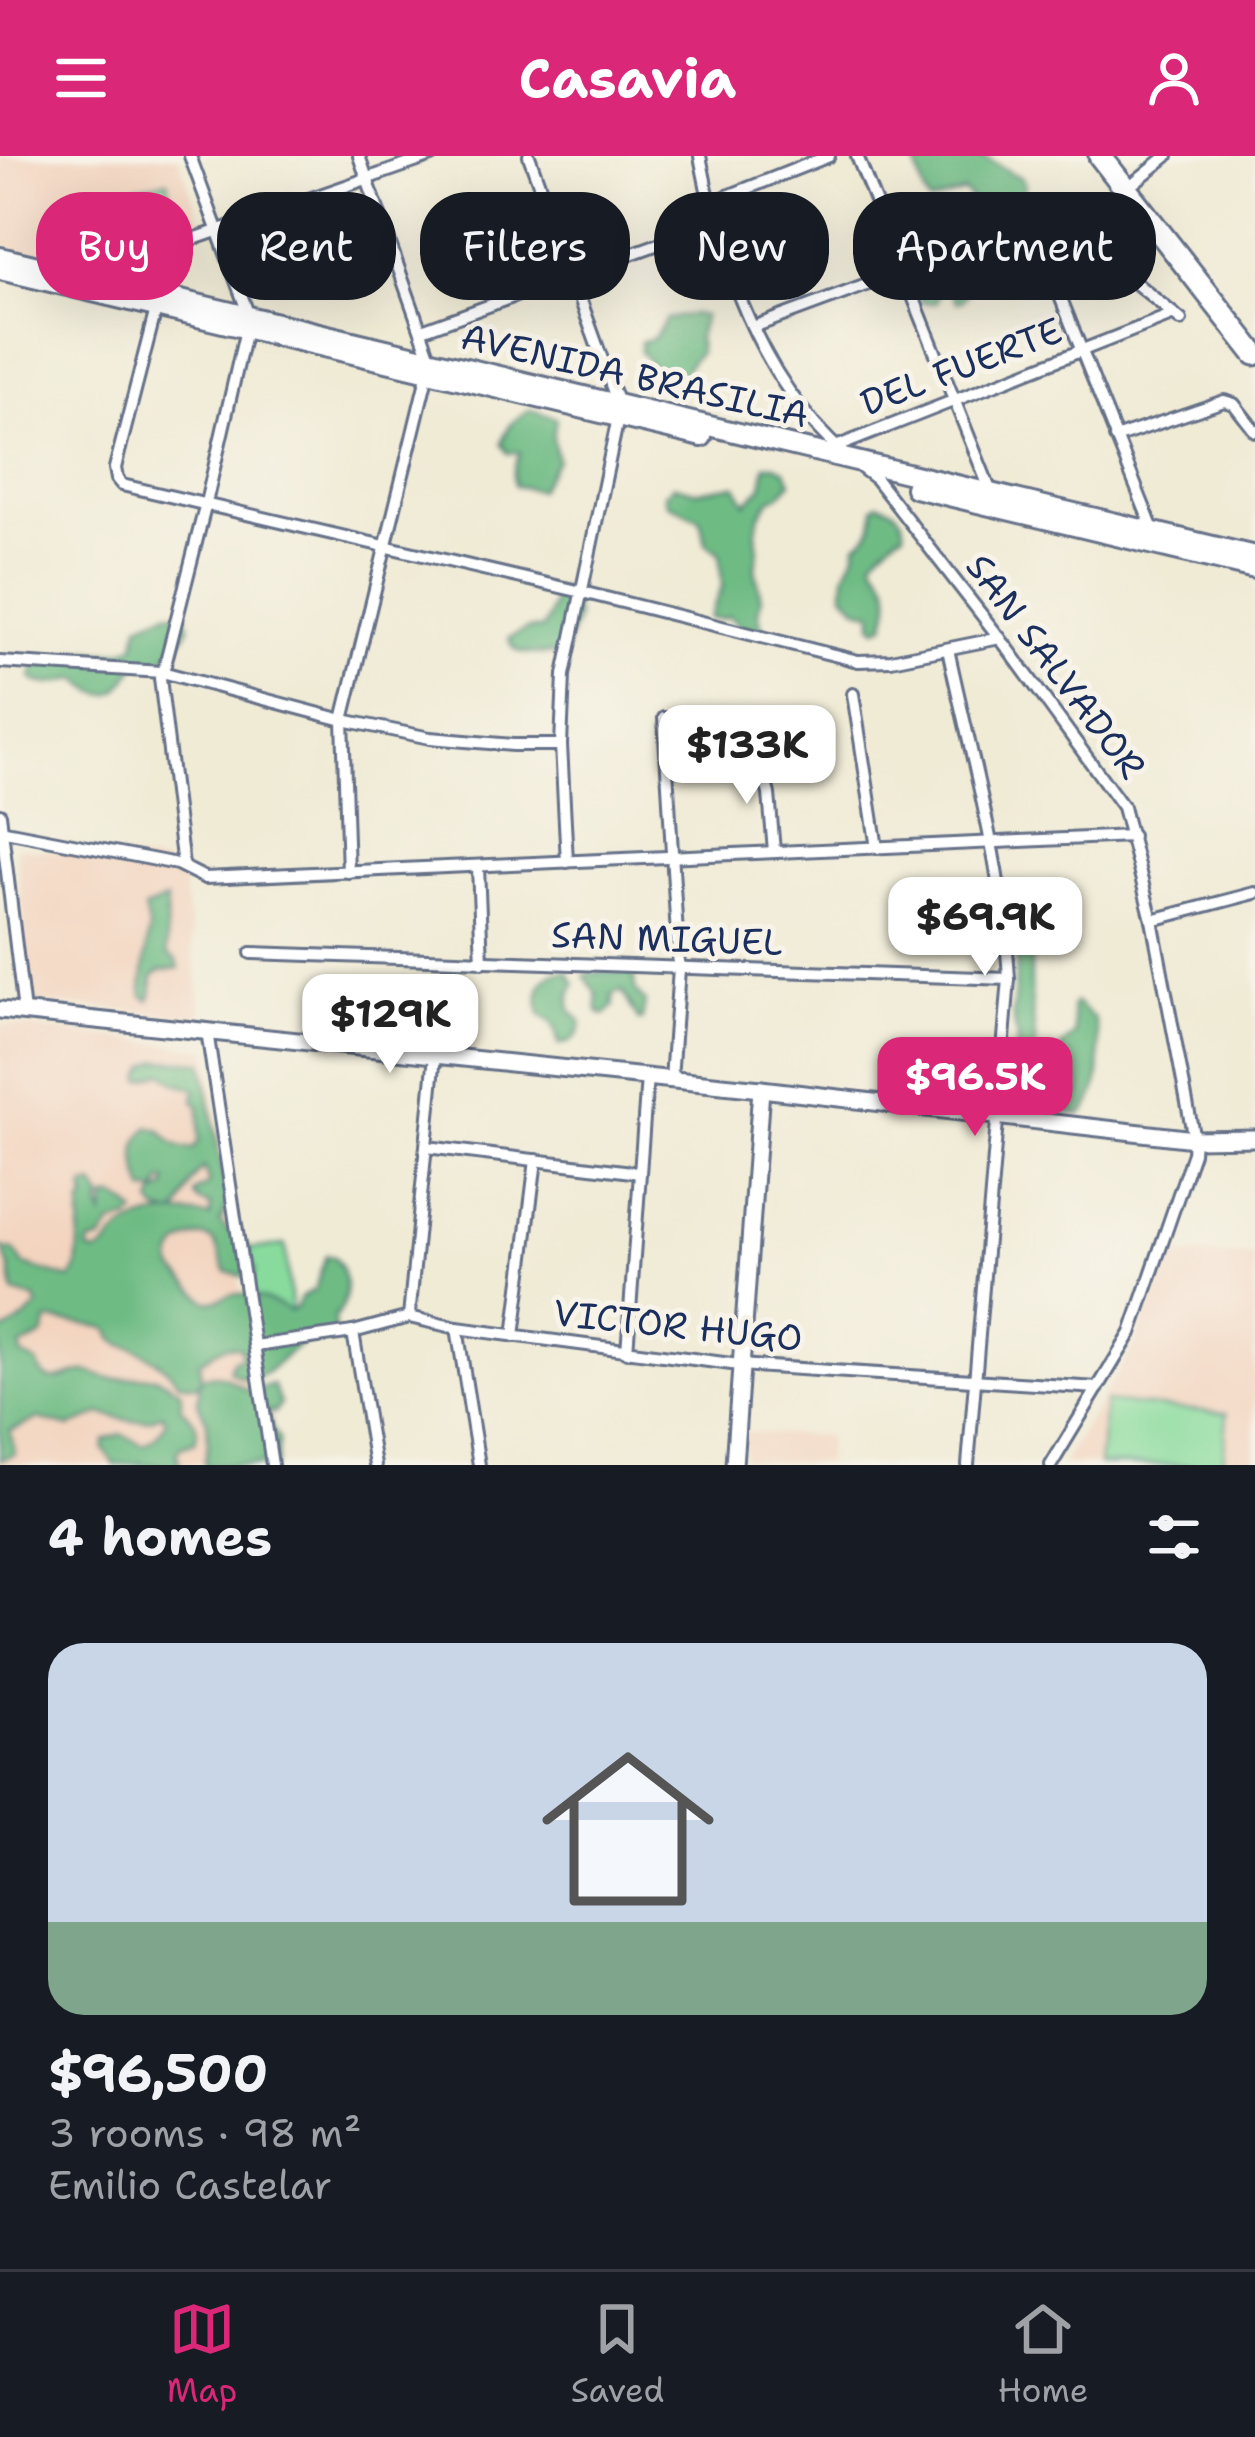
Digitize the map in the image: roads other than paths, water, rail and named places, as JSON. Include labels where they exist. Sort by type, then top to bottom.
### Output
[{"type":"highway","points":[[1100,156],[1131,186],[1250,338]]},
{"type":"highway","points":[[1115,156],[1131,186]]},
{"type":"main road","name":"AVENIDA BRASILIA","points":[[0,256],[36,268]]},
{"type":"main road","name":"AVENIDA BRASILIA","points":[[0,270],[36,276]]},
{"type":"main road","name":"AVENIDA BRASILIA","points":[[154,300],[618,411],[876,479],[992,500]]},
{"type":"main road","name":"AVENIDA BRASILIA","points":[[618,411],[852,461],[1157,539],[1255,556]]},
{"type":"main road","name":"AVENIDA BRASILIA","points":[[1157,539],[1255,569]]},
{"type":"main road","points":[[0,1010],[1194,1139],[1255,1138]]},
{"type":"main road","points":[[734,1465],[761,1089]]},
{"type":"street","points":[[190,156],[217,232],[193,241]]},
{"type":"street","points":[[348,872],[344,720],[430,366],[422,330],[359,156]]},
{"type":"street","points":[[330,192],[433,156]]},
{"type":"street","points":[[530,156],[542,192]]},
{"type":"street","name":"SAN SALVADOR","points":[[700,156],[708,192]]},
{"type":"street","points":[[736,192],[829,156]]},
{"type":"street","points":[[857,156],[871,192]]},
{"type":"street","points":[[1131,186],[1167,156]]},
{"type":"street","points":[[753,327],[853,290]]},
{"type":"street","name":"DEL FUERTE","points":[[836,447],[1178,317],[1156,299]]},
{"type":"street","points":[[183,866],[160,680],[248,323],[240,300]]},
{"type":"street","points":[[422,330],[507,300]]},
{"type":"street","points":[[567,862],[561,745],[564,675],[618,411],[580,300]]},
{"type":"street","name":"SAN SALVADOR","points":[[740,300],[781,380],[836,447],[876,479],[1000,638],[1116,794],[1132,836],[1152,920],[1193,1153],[1132,1333],[1051,1465]]},
{"type":"street","points":[[915,300],[992,500]]},
{"type":"street","points":[[1061,300],[1157,539]]},
{"type":"street","points":[[158,301],[115,468],[118,482],[858,661],[892,660],[1000,638]]},
{"type":"street","points":[[1115,438],[1224,401],[1234,404],[1255,431]]},
{"type":"street","points":[[948,649],[990,840],[1009,979],[968,1465]]},
{"type":"street","points":[[0,662],[162,672],[344,720],[461,742],[561,745]]},
{"type":"street","points":[[853,694],[877,848]]},
{"type":"street","points":[[664,718],[679,969],[671,1079]]},
{"type":"street","points":[[759,756],[769,794],[774,851]]},
{"type":"street","points":[[0,814],[24,1012]]},
{"type":"street","points":[[1,830],[183,866],[205,878],[1132,836]]},
{"type":"street","points":[[478,867],[482,962]]},
{"type":"street","points":[[1152,920],[1255,893]]},
{"type":"street","name":"SAN MIGUEL","points":[[251,953],[1009,979]]},
{"type":"street","points":[[207,1031],[272,1465]]},
{"type":"street","points":[[409,1317],[435,1055]]},
{"type":"street","points":[[627,1352],[647,1077]]},
{"type":"street","points":[[428,1147],[640,1173]]},
{"type":"street","points":[[514,1336],[536,1160]]},
{"type":"street","name":"VICTOR HUGO","points":[[255,1346],[353,1332],[409,1317],[457,1328],[739,1365],[1098,1388]]},
{"type":"street","points":[[457,1328],[479,1465]]},
{"type":"street","points":[[353,1332],[375,1465]]}]
